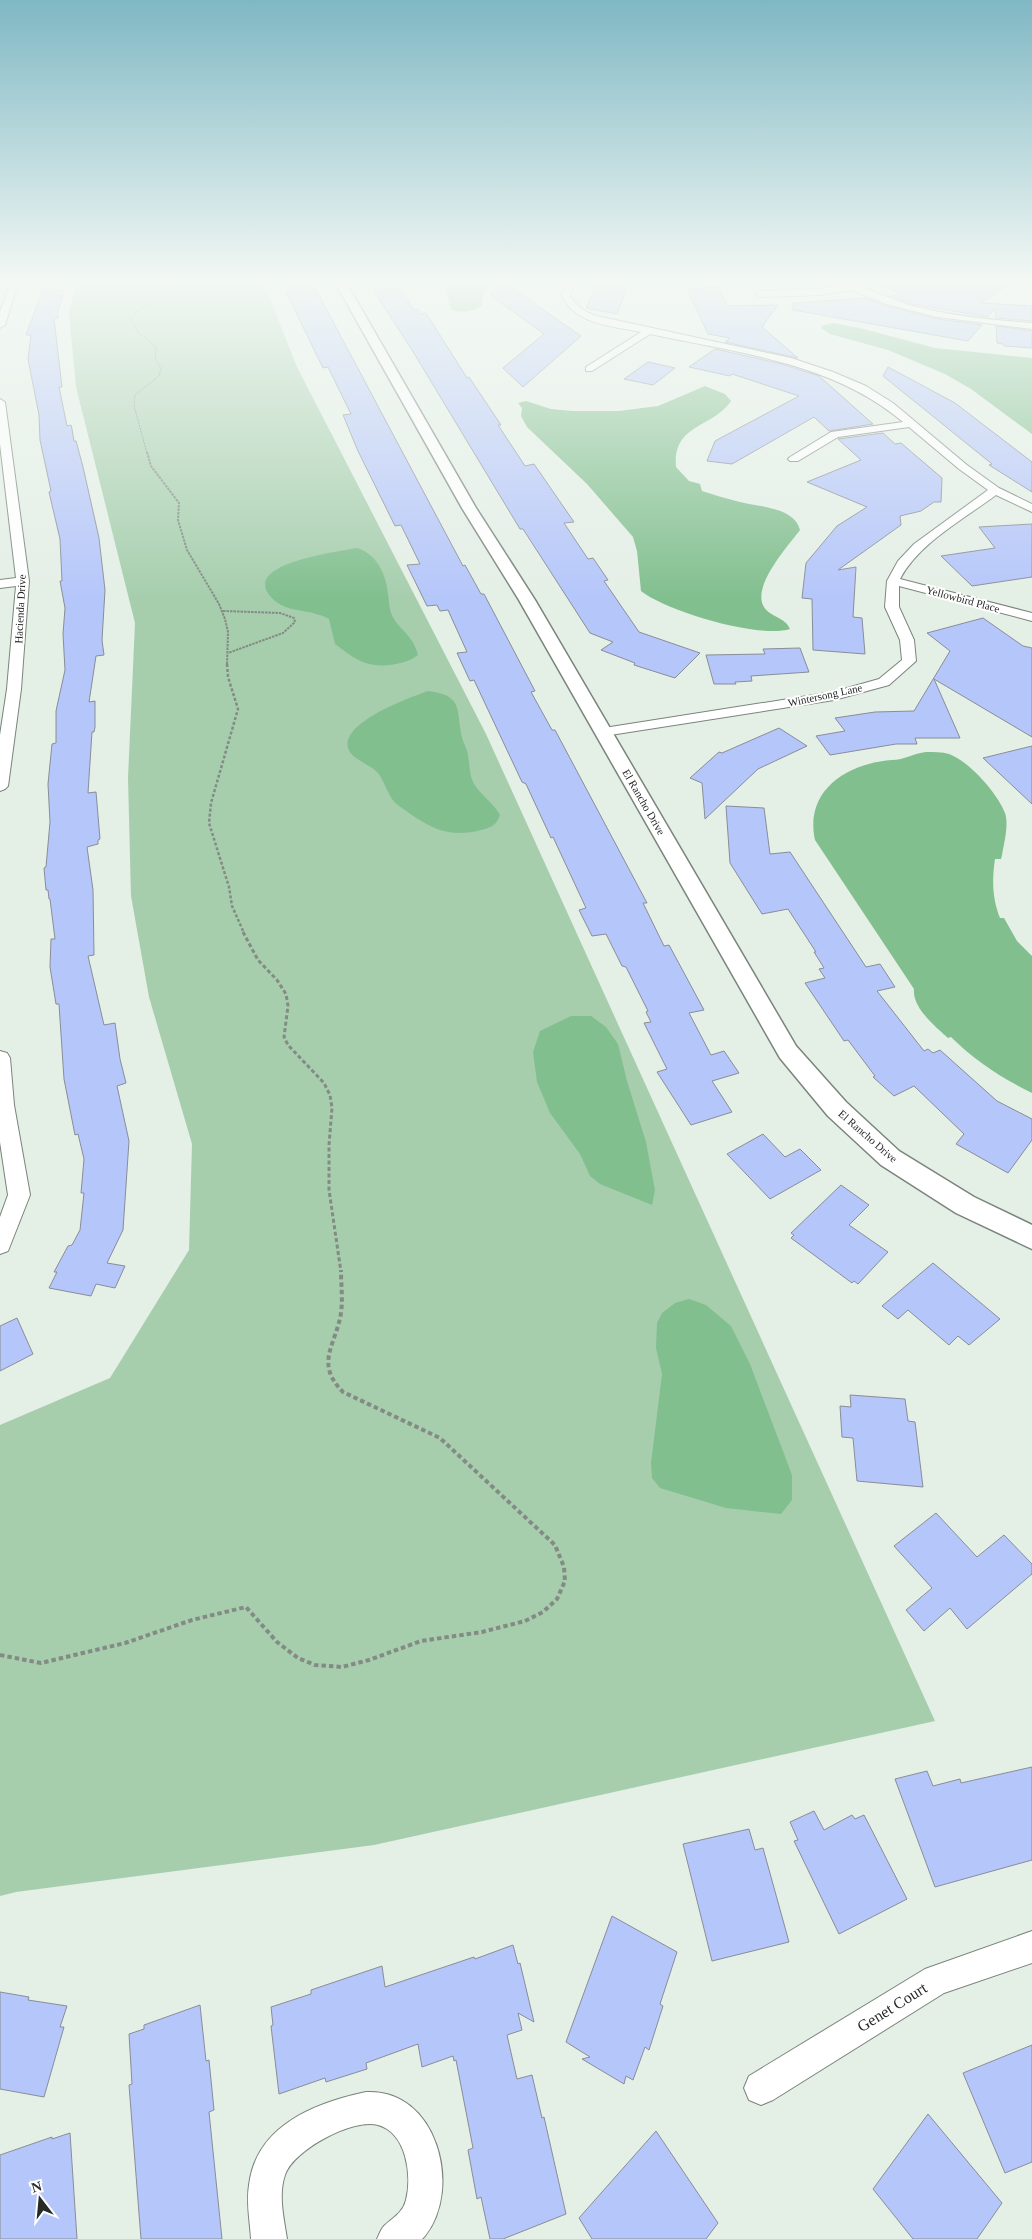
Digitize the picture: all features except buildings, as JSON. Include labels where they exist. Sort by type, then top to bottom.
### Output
[{"type":"street","name":"El Rancho Drive","points":[[401,388],[469,508],[527,600],[788,1052],[837,1109],[890,1158],[965,1205],[1032,1238]]},
{"type":"street","points":[[863,388],[889,405],[995,490],[1032,508]]},
{"type":"street","name":"Hacienda Drive","points":[[0,402],[23,581],[7,690],[0,786]]},
{"type":"street","points":[[794,459],[835,434],[911,424]]},
{"type":"street","name":"Wintersong Lane","points":[[604,732],[834,696],[884,682],[909,662],[907,640],[892,607],[893,581],[902,564],[918,547],[995,490]]},
{"type":"street","points":[[0,584],[23,581]]},
{"type":"street","name":"Yellowbird Place","points":[[893,581],[1032,617]]},
{"type":"street","points":[[0,1058],[4,1105],[19,1195],[0,1245]]},
{"type":"street","name":"Genet Court","points":[[762,2088],[936,1980],[1032,1947]]},
{"type":"street","points":[[269,2239],[264,2186],[270,2165],[288,2142],[314,2126],[348,2112],[374,2108],[395,2116],[414,2134],[425,2161],[426,2186],[420,2213],[404,2233],[395,2239]]},
{"type":"path","points":[[0,1655],[40,1663],[125,1643],[192,1620],[246,1607],[255,1614],[274,1639],[296,1656],[314,1665],[332,1667],[350,1665],[421,1642],[493,1630],[528,1621],[544,1612],[557,1597],[565,1581],[563,1565],[555,1545],[550,1539],[440,1438],[343,1392],[334,1382],[328,1369],[328,1357],[341,1314],[342,1295],[340,1262],[329,1190],[329,1145],[332,1108],[330,1095],[324,1083],[288,1046],[284,1037],[288,1006],[286,994],[249,946],[232,906],[230,887],[214,844],[210,823],[212,802],[238,709],[228,680],[229,635],[223,611],[184,546],[178,510],[179,503],[151,466],[134,406],[135,395],[143,388]]},
{"type":"path","points":[[223,611],[280,613],[294,618],[296,622],[293,627],[283,634],[253,642],[228,653]]},
{"type":"shaded area","points":[[76,388],[308,388],[486,734],[935,1721],[374,1845],[16,1892],[0,1896],[0,1425],[110,1378],[189,1250],[192,1144],[149,997],[131,896],[128,778],[135,623]]},
{"type":"shaded area","points":[[699,388],[711,388],[725,394],[731,401],[714,417],[687,434],[681,442],[677,453],[676,467],[689,481],[700,484],[702,491],[773,509],[790,516],[796,522],[800,530],[773,567],[762,589],[761,599],[764,607],[785,622],[790,629],[776,631],[736,627],[670,607],[641,591],[637,551],[633,537],[587,484],[527,427],[521,416],[522,408],[518,403],[526,401],[551,409],[573,411],[619,411],[658,406]]},
{"type":"shaded area","points":[[1032,388],[1032,434],[971,389]]},
{"type":"shaded area","points":[[357,548],[370,555],[383,572],[391,613],[397,624],[416,648],[418,655],[410,660],[396,664],[378,665],[357,659],[335,644],[329,619],[281,605],[275,601],[266,588],[267,578],[277,569],[312,557]]},
{"type":"shaded area","points":[[428,691],[439,693],[452,699],[458,709],[462,736],[473,782],[500,815],[494,825],[488,828],[458,833],[441,830],[425,823],[395,803],[377,772],[356,758],[348,748],[349,738],[355,729],[366,720],[393,705]]},
{"type":"shaded area","points":[[926,752],[949,754],[965,764],[982,779],[996,797],[1005,813],[1006,834],[1001,859],[995,859],[993,888],[1000,918],[1004,918],[1017,941],[1032,956],[1032,1093],[1010,1082],[979,1061],[931,1023],[917,1003],[914,989],[815,840],[813,822],[816,807],[823,794],[833,782],[845,773],[860,767]]},
{"type":"shaded area","points":[[571,1016],[591,1016],[606,1027],[618,1044],[627,1081],[646,1142],[655,1190],[652,1205],[600,1184],[590,1176],[580,1154],[550,1113],[537,1082],[533,1052],[540,1031]]},
{"type":"shaded area","points":[[689,1299],[706,1305],[731,1326],[750,1364],[792,1475],[792,1500],[781,1514],[726,1508],[660,1488],[652,1478],[651,1463],[662,1374],[656,1348],[657,1323],[662,1313],[675,1303]]}]
